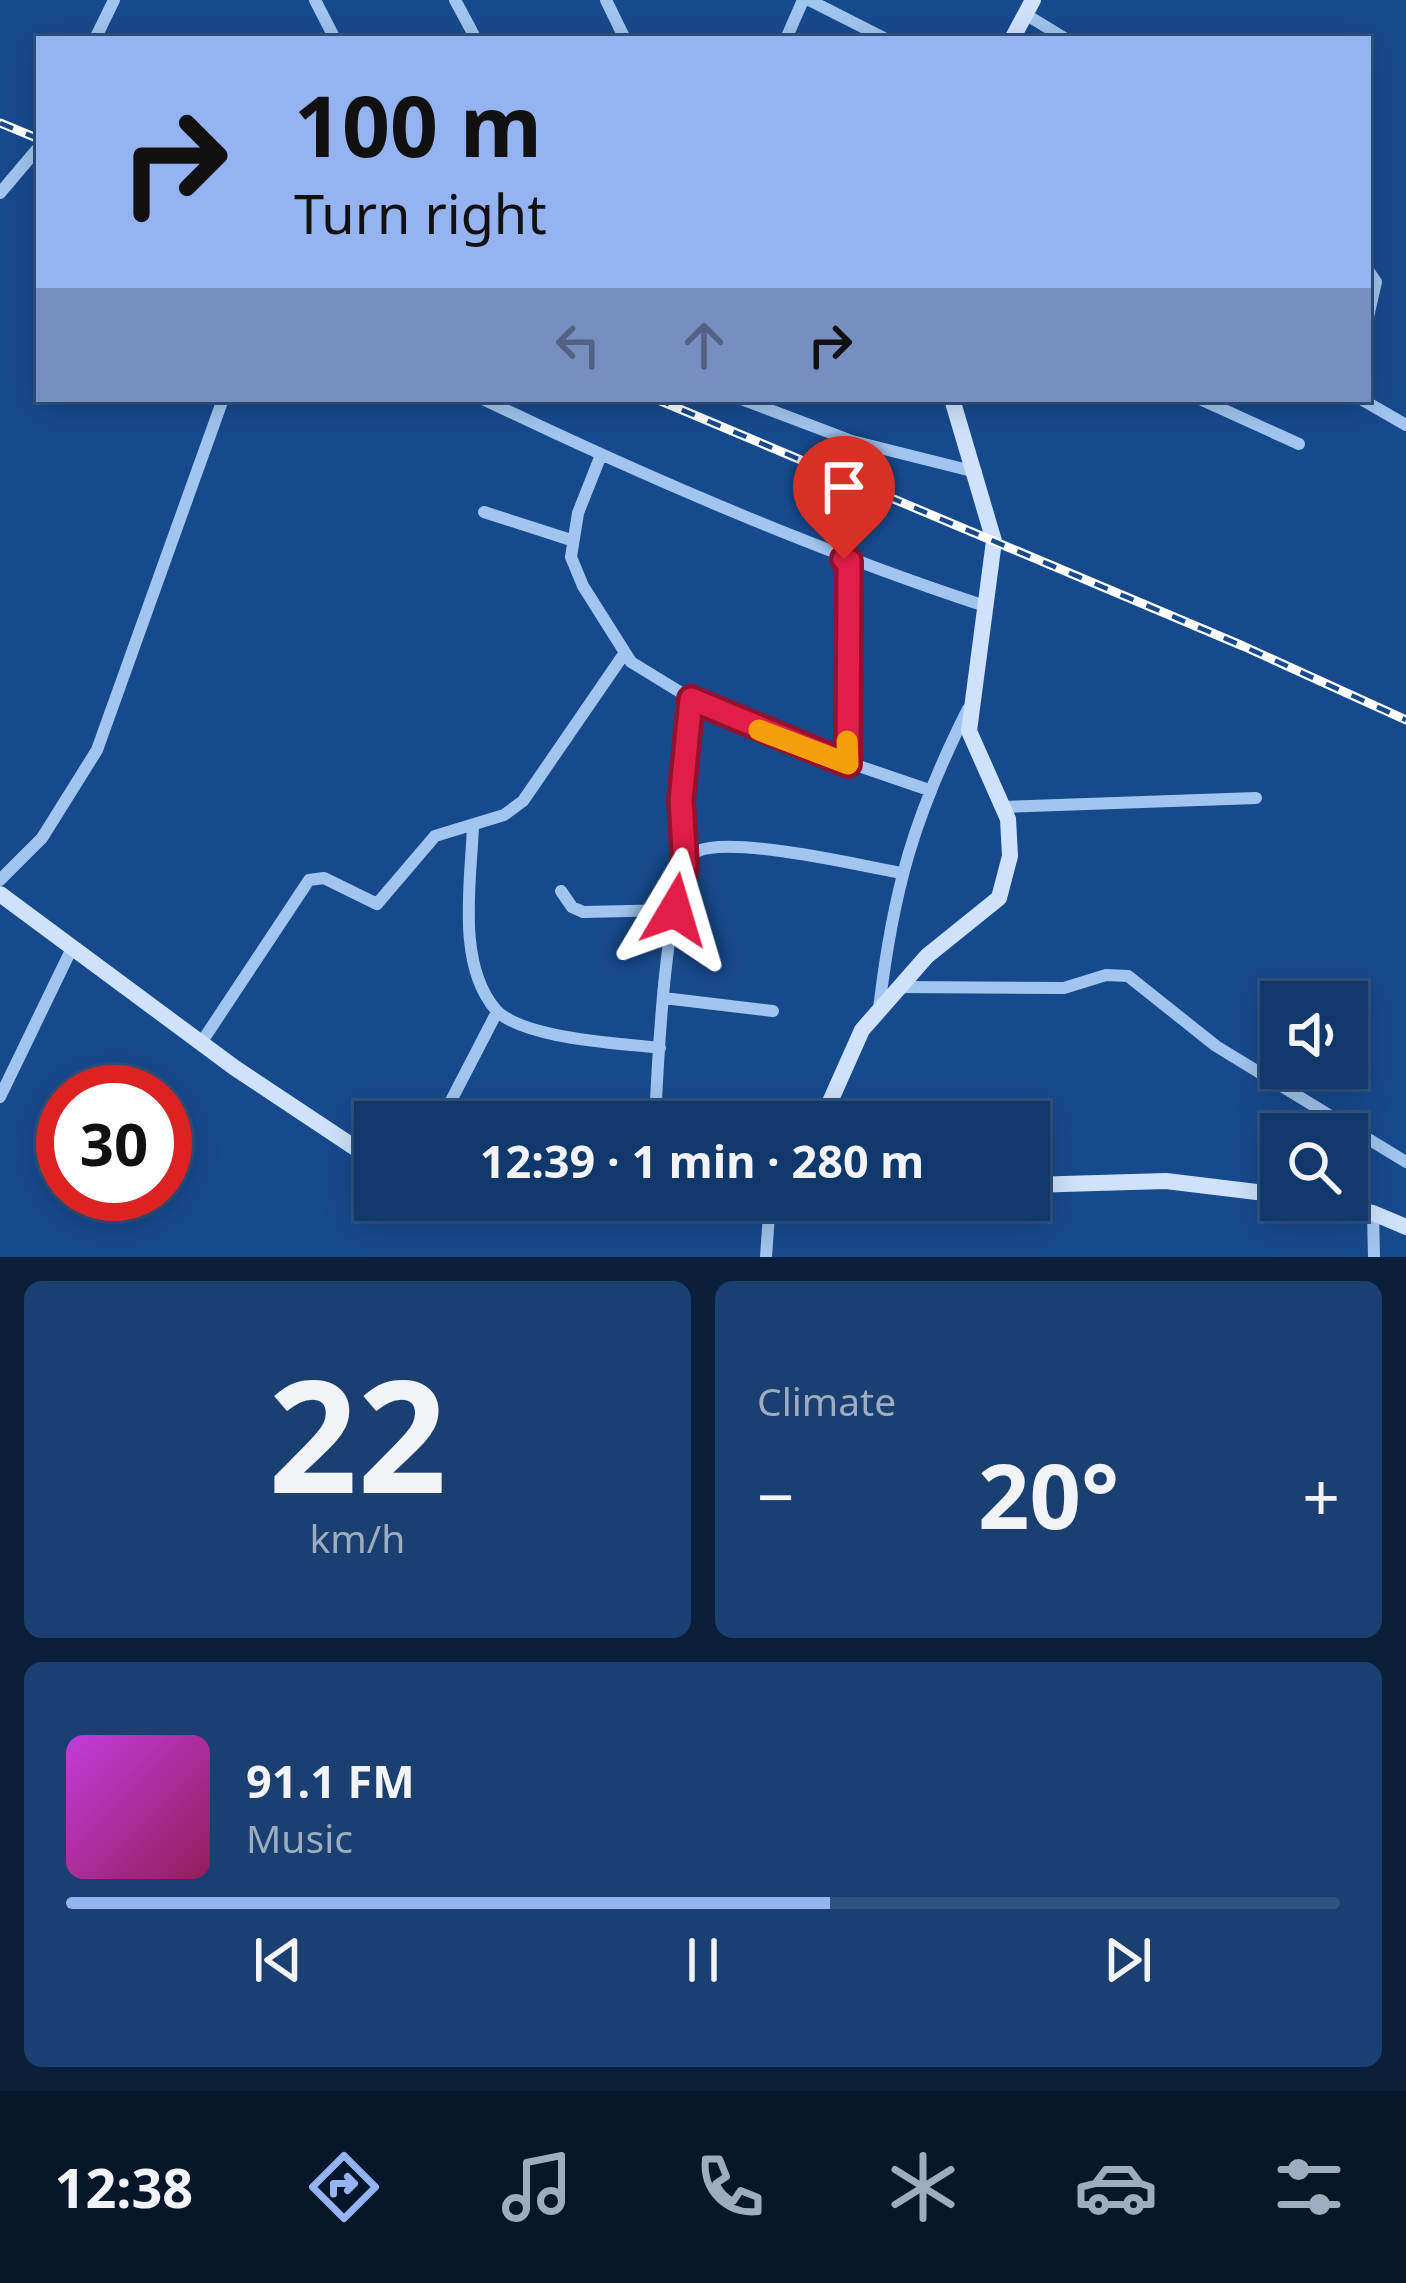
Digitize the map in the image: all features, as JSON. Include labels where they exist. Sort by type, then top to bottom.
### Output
[{"type":"main road","points":[[1014,36],[1029,7]]},
{"type":"main road","points":[[830,1101],[854,1045],[879,1010],[927,956],[999,898],[1010,856],[1008,819],[968,731],[994,541],[953,402]]},
{"type":"main road","points":[[0,894],[201,1043],[354,1147]]},
{"type":"main road","points":[[1050,1184],[1166,1181],[1260,1192]]},
{"type":"main road","points":[[1368,1212],[1406,1227]]},
{"type":"street","points":[[96,36],[114,0]]},
{"type":"street","points":[[315,0],[333,36]]},
{"type":"street","points":[[454,0],[474,36]]},
{"type":"street","points":[[606,0],[624,36]]},
{"type":"street","points":[[788,36],[806,0],[880,36]]},
{"type":"street","points":[[843,16],[849,0]]},
{"type":"street","points":[[1029,7],[1063,36]]},
{"type":"street","points":[[0,193],[36,151]]},
{"type":"street","points":[[1371,274],[1376,282],[1371,303]]},
{"type":"street","points":[[0,880],[42,838],[97,750],[222,402]]},
{"type":"street","points":[[489,402],[849,561],[985,606]]},
{"type":"street","points":[[749,402],[852,441],[976,472]]},
{"type":"street","points":[[1207,402],[1299,444]]},
{"type":"street","points":[[1366,402],[1406,424]]},
{"type":"street","points":[[601,455],[571,540],[574,570],[624,654],[691,699],[848,764],[929,790]]},
{"type":"street","points":[[484,512],[571,540]]},
{"type":"street","points":[[848,764],[849,561]]},
{"type":"street","points":[[201,1043],[309,880],[323,878],[376,904],[435,836],[504,815],[524,801],[624,654]]},
{"type":"street","points":[[656,1101],[664,998],[685,866],[681,800],[691,699]]},
{"type":"street","points":[[879,1010],[900,873],[929,790],[969,708]]},
{"type":"street","points":[[1002,807],[1256,798]]},
{"type":"street","points":[[473,826],[475,967],[497,1012],[520,1024],[571,1037],[660,1048]]},
{"type":"street","points":[[685,866],[701,850],[758,850],[900,873]]},
{"type":"street","points":[[561,891],[583,913],[675,910]]},
{"type":"street","points":[[0,1097],[72,949]]},
{"type":"street","points":[[900,987],[1064,988],[1106,975],[1128,976],[1216,1046],[1406,1162]]},
{"type":"street","points":[[664,998],[773,1011]]},
{"type":"street","points":[[451,1101],[497,1012]]},
{"type":"street","points":[[1373,1213],[1374,1257]]},
{"type":"street","points":[[766,1257],[769,1221]]},
{"type":"railway","points":[[0,123],[36,138]]},
{"type":"railway","points":[[663,402],[1243,646],[1406,720]]},
{"type":"slow traffic","points":[[759,730],[848,764],[847,741]]},
{"type":"route","points":[[675,910],[685,866],[681,800],[691,699],[848,764],[849,561],[844,559]]}]
